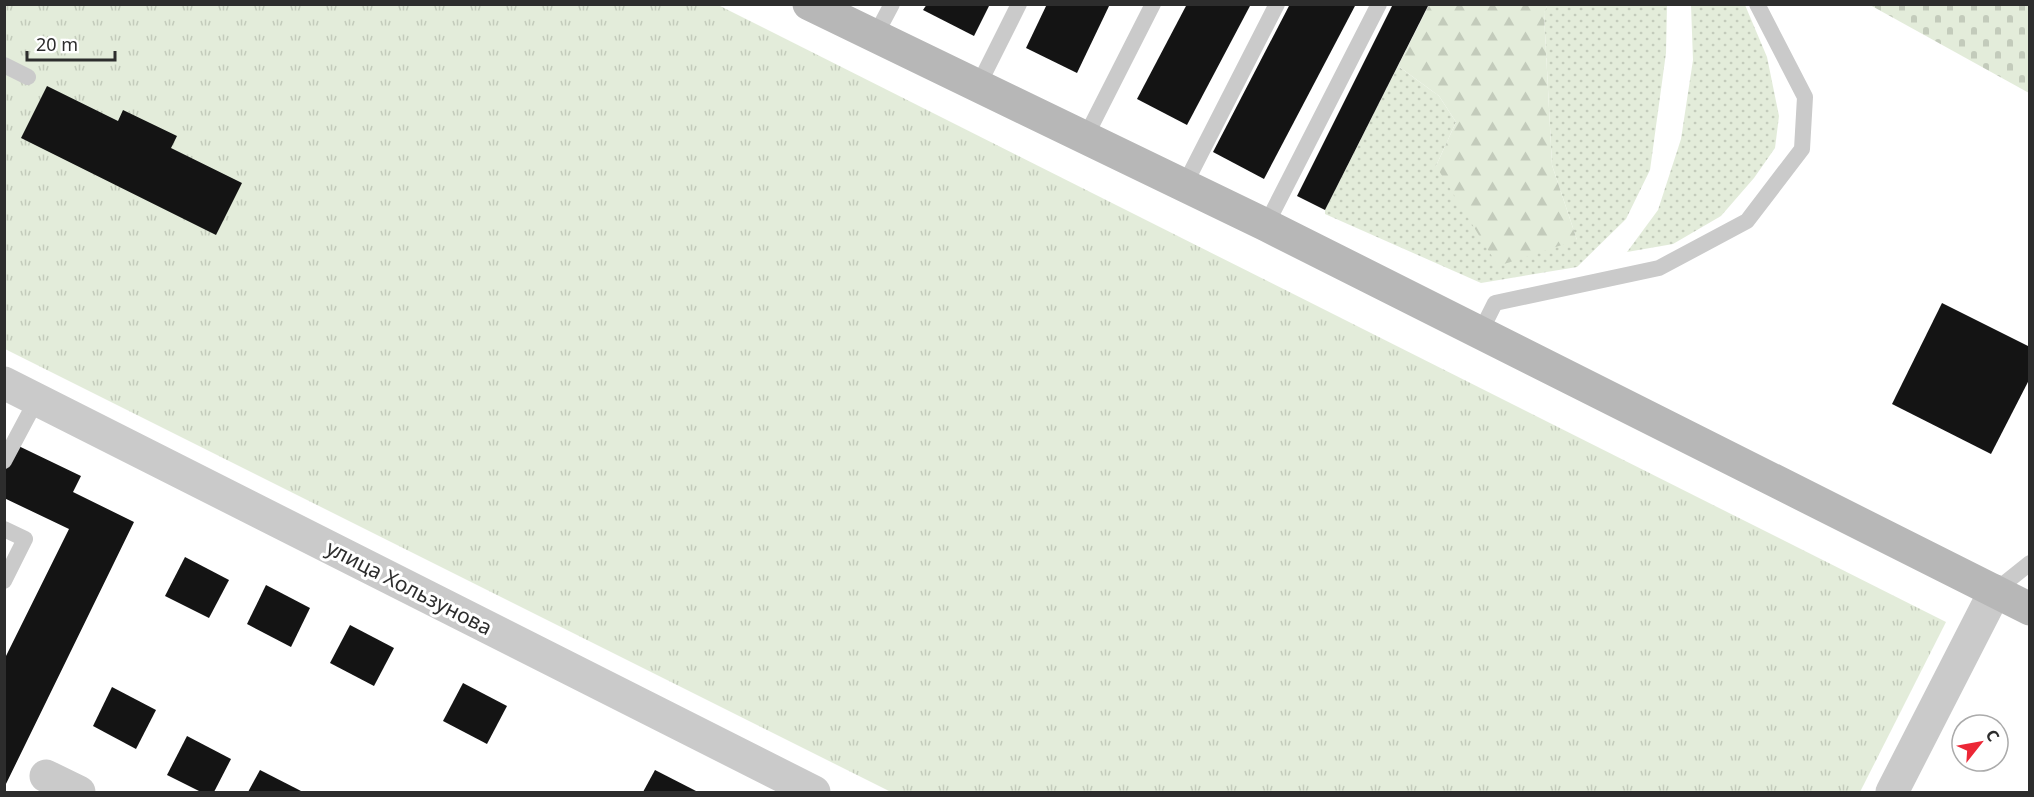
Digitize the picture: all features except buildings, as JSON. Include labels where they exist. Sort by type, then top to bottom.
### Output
[{"type":"main road","points":[[808,4],[1266,225],[2030,609]]},
{"type":"street","name":"улица Хользунова","points":[[4,382],[814,792]]},
{"type":"street","points":[[1892,792],[1995,591]]},
{"type":"street","points":[[41,784],[79,792]]},
{"type":"lane","points":[[875,36],[892,4]]},
{"type":"lane","points":[[978,86],[1019,4]]},
{"type":"lane","points":[[1085,138],[1153,4]]},
{"type":"lane","points":[[1184,186],[1277,4]]},
{"type":"lane","points":[[1266,225],[1379,4]]},
{"type":"lane","points":[[1480,333],[1495,303],[1659,268],[1747,221],[1802,149],[1805,97],[1757,4]]},
{"type":"lane","points":[[4,65],[28,77]]},
{"type":"lane","points":[[4,461],[37,399]]},
{"type":"lane","points":[[4,529],[25,539],[4,581]]},
{"type":"lane","points":[[1995,591],[2030,563]]},
{"type":"green space","points":[[4,5],[718,5],[1946,622],[1860,792],[891,792],[5,349]]},
{"type":"green space","points":[[1429,5],[1547,5],[1544,14],[1552,165],[1577,240],[1498,266],[1436,166],[1456,122],[1439,96],[1398,66]]},
{"type":"green space","points":[[1547,5],[1667,5],[1666,53],[1650,170],[1626,219],[1577,267],[1481,283],[1325,214],[1398,66],[1439,96],[1456,122],[1436,166],[1577,240],[1552,165],[1544,13]]},
{"type":"green space","points":[[1691,5],[1745,5],[1767,57],[1779,116],[1775,148],[1754,178],[1721,216],[1673,244],[1627,252],[1658,210],[1681,139],[1693,60]]},
{"type":"green space","points":[[1870,5],[2029,5],[2029,93]]}]
